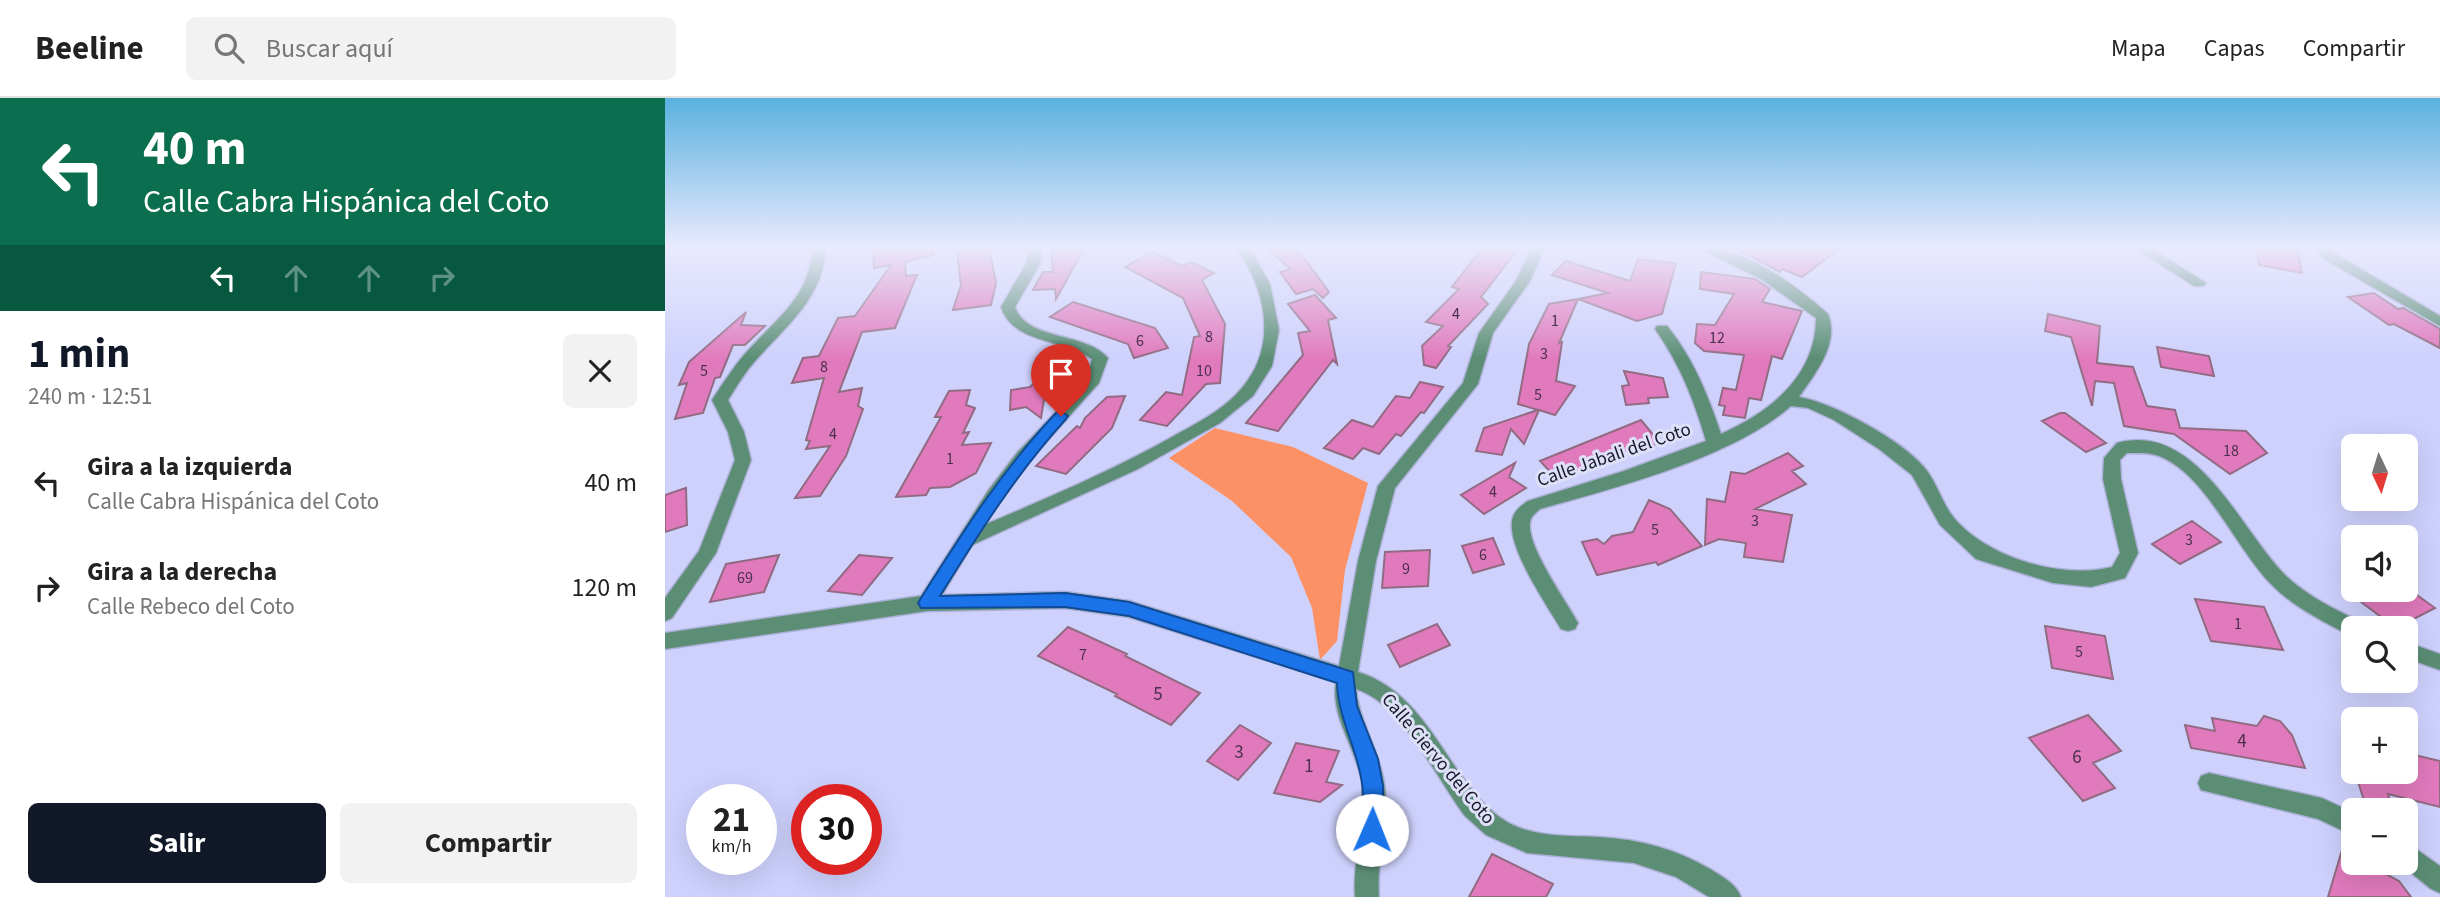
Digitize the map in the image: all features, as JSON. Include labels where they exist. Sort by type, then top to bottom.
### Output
[{"type":"street","points":[[665,613],[707,553],[743,460],[736,432],[720,400],[749,358],[800,306],[814,284]]},
{"type":"street","points":[[927,603],[965,541],[1023,457],[1094,380],[1100,368],[1100,358],[1083,345],[1028,330],[1014,323],[1008,315],[1008,307],[1021,284]]},
{"type":"street","points":[[965,541],[1158,452],[1213,420],[1252,386],[1272,348],[1273,327],[1263,284]]},
{"type":"street","points":[[1367,897],[1365,885],[1372,830],[1373,786],[1368,759],[1347,706],[1346,678],[1367,561],[1387,486],[1470,384],[1486,333],[1521,284]]},
{"type":"street","points":[[1781,284],[1803,298],[1823,317],[1822,345],[1789,400],[1812,404],[1839,416],[1885,445],[1918,471],[1945,520],[1983,554],[2053,576],[2091,580],[2118,573],[2129,553],[2112,479],[2112,458],[2123,447],[2143,447],[2171,454],[2196,477],[2281,582],[2341,622]]},
{"type":"street","points":[[2377,284],[2440,322]]},
{"type":"street","points":[[1663,329],[1674,342],[1703,404],[1715,442]]},
{"type":"street","name":"Calle Jabali del Coto","points":[[1568,623],[1524,542],[1521,525],[1523,514],[1534,505],[1598,486],[1715,442],[1770,416],[1789,400]]},
{"type":"street","name":"Calle Ciervo del Coto","points":[[665,641],[927,603],[1065,600],[1129,609],[1373,685],[1389,697],[1433,750],[1464,795],[1492,826],[1532,844],[1573,850],[1632,852],[1684,866],[1729,897]]},
{"type":"street","points":[[2418,654],[2440,662]]},
{"type":"street","points":[[2209,783],[2322,809],[2341,818]]},
{"type":"street","points":[[2418,863],[2440,881]]},
{"type":"shaded area","points":[[1215,428],[1293,447],[1368,483],[1345,570],[1337,641],[1320,660],[1312,608],[1291,557],[1232,501],[1169,458]]},
{"type":"building","points":[[877,284],[913,284],[895,328],[862,332],[839,392],[862,388],[858,406],[863,409],[846,456],[820,496],[795,498],[830,446],[806,449],[810,441],[806,440],[824,378],[792,383],[803,358],[819,356],[838,318],[855,316]]},
{"type":"building","points":[[996,284],[991,305],[953,310],[961,285]]},
{"type":"building","points":[[1036,284],[1064,284],[1056,299],[1055,289],[1033,290]]},
{"type":"building","points":[[1157,284],[1204,284],[1225,324],[1220,383],[1206,384],[1167,426],[1140,420],[1166,392],[1182,395],[1194,337],[1200,336],[1183,298]]},
{"type":"building","points":[[1289,284],[1323,284],[1329,292],[1323,298],[1313,289],[1296,294]]},
{"type":"building","points":[[1454,284],[1491,284],[1481,297],[1488,304],[1448,346],[1451,347],[1436,368],[1424,365],[1422,346],[1443,326],[1426,322],[1459,289],[1452,287]]},
{"type":"building","points":[[1581,284],[1670,284],[1662,314],[1637,321],[1578,299],[1608,293]]},
{"type":"building","points":[[1700,284],[1763,284],[1770,289],[1762,302],[1802,311],[1782,359],[1772,356],[1761,400],[1749,398],[1745,418],[1723,415],[1725,406],[1719,405],[1723,388],[1736,390],[1744,355],[1704,351],[1695,343],[1697,324],[1715,325],[1734,294],[1700,289]]},
{"type":"building","points":[[2374,293],[2398,309],[2403,308],[2440,329],[2440,348],[2394,324],[2389,325],[2348,297]]},
{"type":"building","points":[[1315,295],[1336,318],[1328,320],[1337,364],[1333,360],[1278,431],[1246,423],[1303,355],[1298,333],[1310,331],[1288,304]]},
{"type":"building","points":[[1578,299],[1559,343],[1562,342],[1556,381],[1575,386],[1555,415],[1539,410],[1524,444],[1511,429],[1502,455],[1476,451],[1484,428],[1538,410],[1518,404],[1529,344],[1549,304]]},
{"type":"building","points":[[1073,302],[1155,328],[1168,348],[1134,358],[1128,344],[1050,317]]},
{"type":"building","points":[[746,312],[741,325],[765,326],[745,345],[733,345],[720,377],[715,378],[703,413],[675,419],[687,383],[679,385],[689,362]]},
{"type":"building","points":[[2048,314],[2100,326],[2097,363],[2133,367],[2147,406],[2175,410],[2180,428],[2246,431],[2267,453],[2230,474],[2174,434],[2124,426],[2114,383],[2095,381],[2092,406],[2071,337],[2045,331]]},
{"type":"building","points":[[2157,347],[2209,356],[2214,376],[2161,367]]},
{"type":"building","points":[[1049,369],[1041,418],[1026,407],[1010,410],[1011,390],[1030,387]]},
{"type":"building","points":[[1624,371],[1663,378],[1668,397],[1648,398],[1649,403],[1626,405],[1622,386],[1629,385]]},
{"type":"building","points":[[1420,382],[1443,387],[1424,413],[1421,412],[1401,436],[1396,434],[1379,454],[1363,448],[1353,459],[1324,448],[1352,420],[1373,427],[1396,396],[1410,398]]},
{"type":"building","points":[[970,390],[966,405],[975,408],[963,433],[969,432],[962,445],[991,443],[976,473],[950,487],[930,488],[926,495],[896,497],[941,417],[935,417],[949,391]]},
{"type":"building","points":[[1125,396],[1112,428],[1066,474],[1036,466],[1077,426],[1080,428],[1085,418],[1107,397]]},
{"type":"building","points":[[2065,413],[2106,443],[2086,452],[2042,421]]},
{"type":"building","points":[[1641,420],[1660,443],[1630,453],[1628,450],[1557,479],[1540,461]]},
{"type":"building","points":[[1788,453],[1803,466],[1792,471],[1806,484],[1755,509],[1792,515],[1783,562],[1744,557],[1746,543],[1719,539],[1705,545],[1707,499],[1725,502],[1731,472],[1745,474]]},
{"type":"building","points":[[1515,463],[1509,477],[1526,488],[1484,514],[1461,495]]},
{"type":"building","points":[[686,488],[687,525],[665,532],[665,495]]},
{"type":"building","points":[[1649,500],[1670,509],[1702,546],[1658,565],[1656,562],[1597,575],[1582,542],[1597,539],[1604,544],[1612,536],[1633,532]]},
{"type":"building","points":[[2192,521],[2221,542],[2180,564],[2152,544]]},
{"type":"building","points":[[1493,538],[1504,564],[1473,573],[1462,546]]},
{"type":"building","points":[[1430,550],[1428,586],[1382,588],[1385,552]]},
{"type":"building","points":[[779,555],[764,592],[710,602],[726,564]]},
{"type":"building","points":[[859,555],[892,558],[862,595],[828,591]]},
{"type":"building","points":[[2418,596],[2435,608],[2418,617],[2380,616],[2361,602],[2418,602]]},
{"type":"building","points":[[2195,599],[2264,607],[2283,650],[2211,641]]},
{"type":"building","points":[[1437,624],[1450,645],[1400,667],[1388,645]]},
{"type":"building","points":[[2045,626],[2105,636],[2113,679],[2052,668]]},
{"type":"building","points":[[1068,627],[1127,654],[1125,656],[1200,693],[1171,725],[1115,696],[1117,694],[1038,656]]},
{"type":"building","points":[[2088,715],[2121,751],[2093,763],[2115,788],[2083,801],[2029,738]]},
{"type":"building","points":[[2264,716],[2280,721],[2292,735],[2305,768],[2191,748],[2185,725],[2215,731],[2212,718],[2257,726]]},
{"type":"building","points":[[1240,725],[1271,743],[1238,780],[1207,761]]},
{"type":"building","points":[[1296,743],[1339,751],[1326,782],[1342,785],[1320,802],[1274,793]]},
{"type":"building","points":[[2418,756],[2440,761],[2440,807],[2418,802],[2418,798],[2388,794],[2389,798],[2363,798],[2359,784],[2418,784]]},
{"type":"building","points":[[2341,853],[2341,875],[2388,875],[2399,881],[2411,897],[2328,897]]},
{"type":"building","points":[[1492,854],[1553,884],[1546,897],[1469,897]]},
{"type":"route","points":[[1061,416],[1023,457],[994,495],[927,603],[1065,600],[1129,609],[1346,678],[1347,706],[1368,759],[1373,786],[1372,830]]}]
